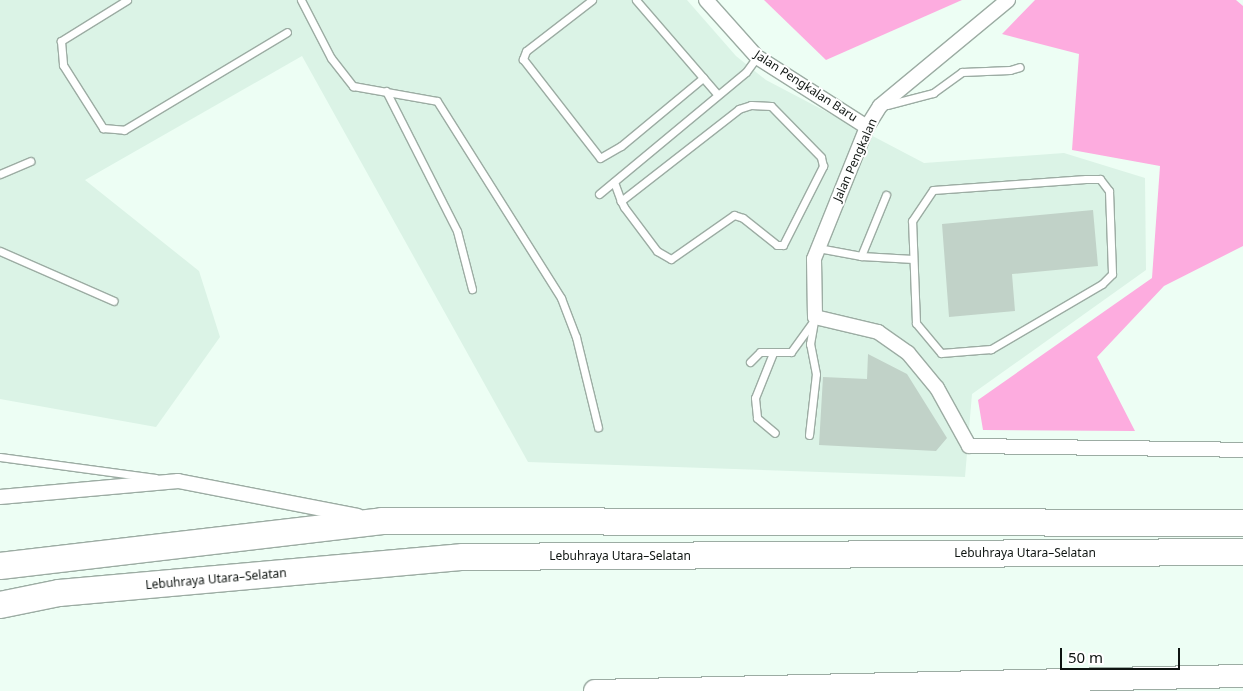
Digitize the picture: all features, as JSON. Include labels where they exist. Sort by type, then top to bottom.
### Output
[{"type":"highway","points":[[0,566],[382,520],[1243,523]]},
{"type":"highway","name":"Lebuhraya Utara–Selatan","points":[[0,605],[59,594],[463,557],[1243,552]]},
{"type":"main road","points":[[595,691],[939,688],[1243,676]]},
{"type":"street","name":"Jalan Pengkalan Baru","points":[[706,0],[757,57],[867,127]]},
{"type":"street","name":"Jalan Pengkalan","points":[[815,317],[814,259],[867,127],[880,106],[1008,0]]},
{"type":"street","points":[[815,317],[878,332],[908,353],[937,388],[969,446],[1243,450]]},
{"type":"street","points":[[0,497],[178,481],[382,520]]},
{"type":"lane","points":[[127,0],[61,41],[63,65],[102,128],[124,130],[287,32]]},
{"type":"lane","points":[[301,0],[331,58],[353,86],[437,101],[561,298],[576,337],[598,427]]},
{"type":"lane","points":[[592,0],[526,51],[523,59],[600,158],[621,146],[703,78]]},
{"type":"lane","points":[[636,0],[718,95]]},
{"type":"lane","points":[[599,194],[746,72],[757,57]]},
{"type":"lane","points":[[880,106],[933,94],[962,72],[1010,70],[1020,67]]},
{"type":"lane","points":[[386,91],[456,231],[472,289]]},
{"type":"lane","points":[[614,182],[621,201],[656,251],[671,259],[734,215],[743,218],[777,245],[783,245],[823,166],[821,157],[770,106],[751,105],[739,109],[621,201]]},
{"type":"lane","points":[[0,174],[30,161]]},
{"type":"lane","points":[[1086,179],[1100,180],[1109,191],[1112,274],[1102,284],[991,349],[941,353],[916,323],[913,259],[912,221],[933,190],[1086,179]]},
{"type":"lane","points":[[861,256],[886,196]]},
{"type":"lane","points":[[818,248],[861,256],[913,259]]},
{"type":"lane","points":[[0,251],[114,301]]},
{"type":"lane","points":[[750,362],[760,352],[791,352],[815,317]]},
{"type":"lane","points":[[809,435],[816,374],[810,344],[815,317]]},
{"type":"lane","points":[[773,353],[755,398],[757,418],[775,433]]},
{"type":"lane","points":[[0,457],[178,481]]},
{"type":"shaded area","points":[[0,0],[687,0],[736,56],[766,80],[924,163],[1064,153],[1145,178],[1146,270],[972,394],[965,477],[528,462],[302,56],[85,180],[199,271],[220,337],[156,427],[0,399]]},
{"type":"shaded area","points":[[764,0],[962,0],[826,60]]},
{"type":"shaded area","points":[[1035,0],[1236,0],[1243,6],[1243,246],[1164,286],[1097,357],[1135,431],[983,430],[978,400],[1152,278],[1160,166],[1072,150],[1079,54],[1002,34]]},
{"type":"building","points":[[1093,210],[1098,266],[1012,274],[1015,311],[949,317],[942,224]]},
{"type":"building","points":[[868,354],[907,374],[947,438],[936,451],[819,445],[823,377],[867,379]]}]
